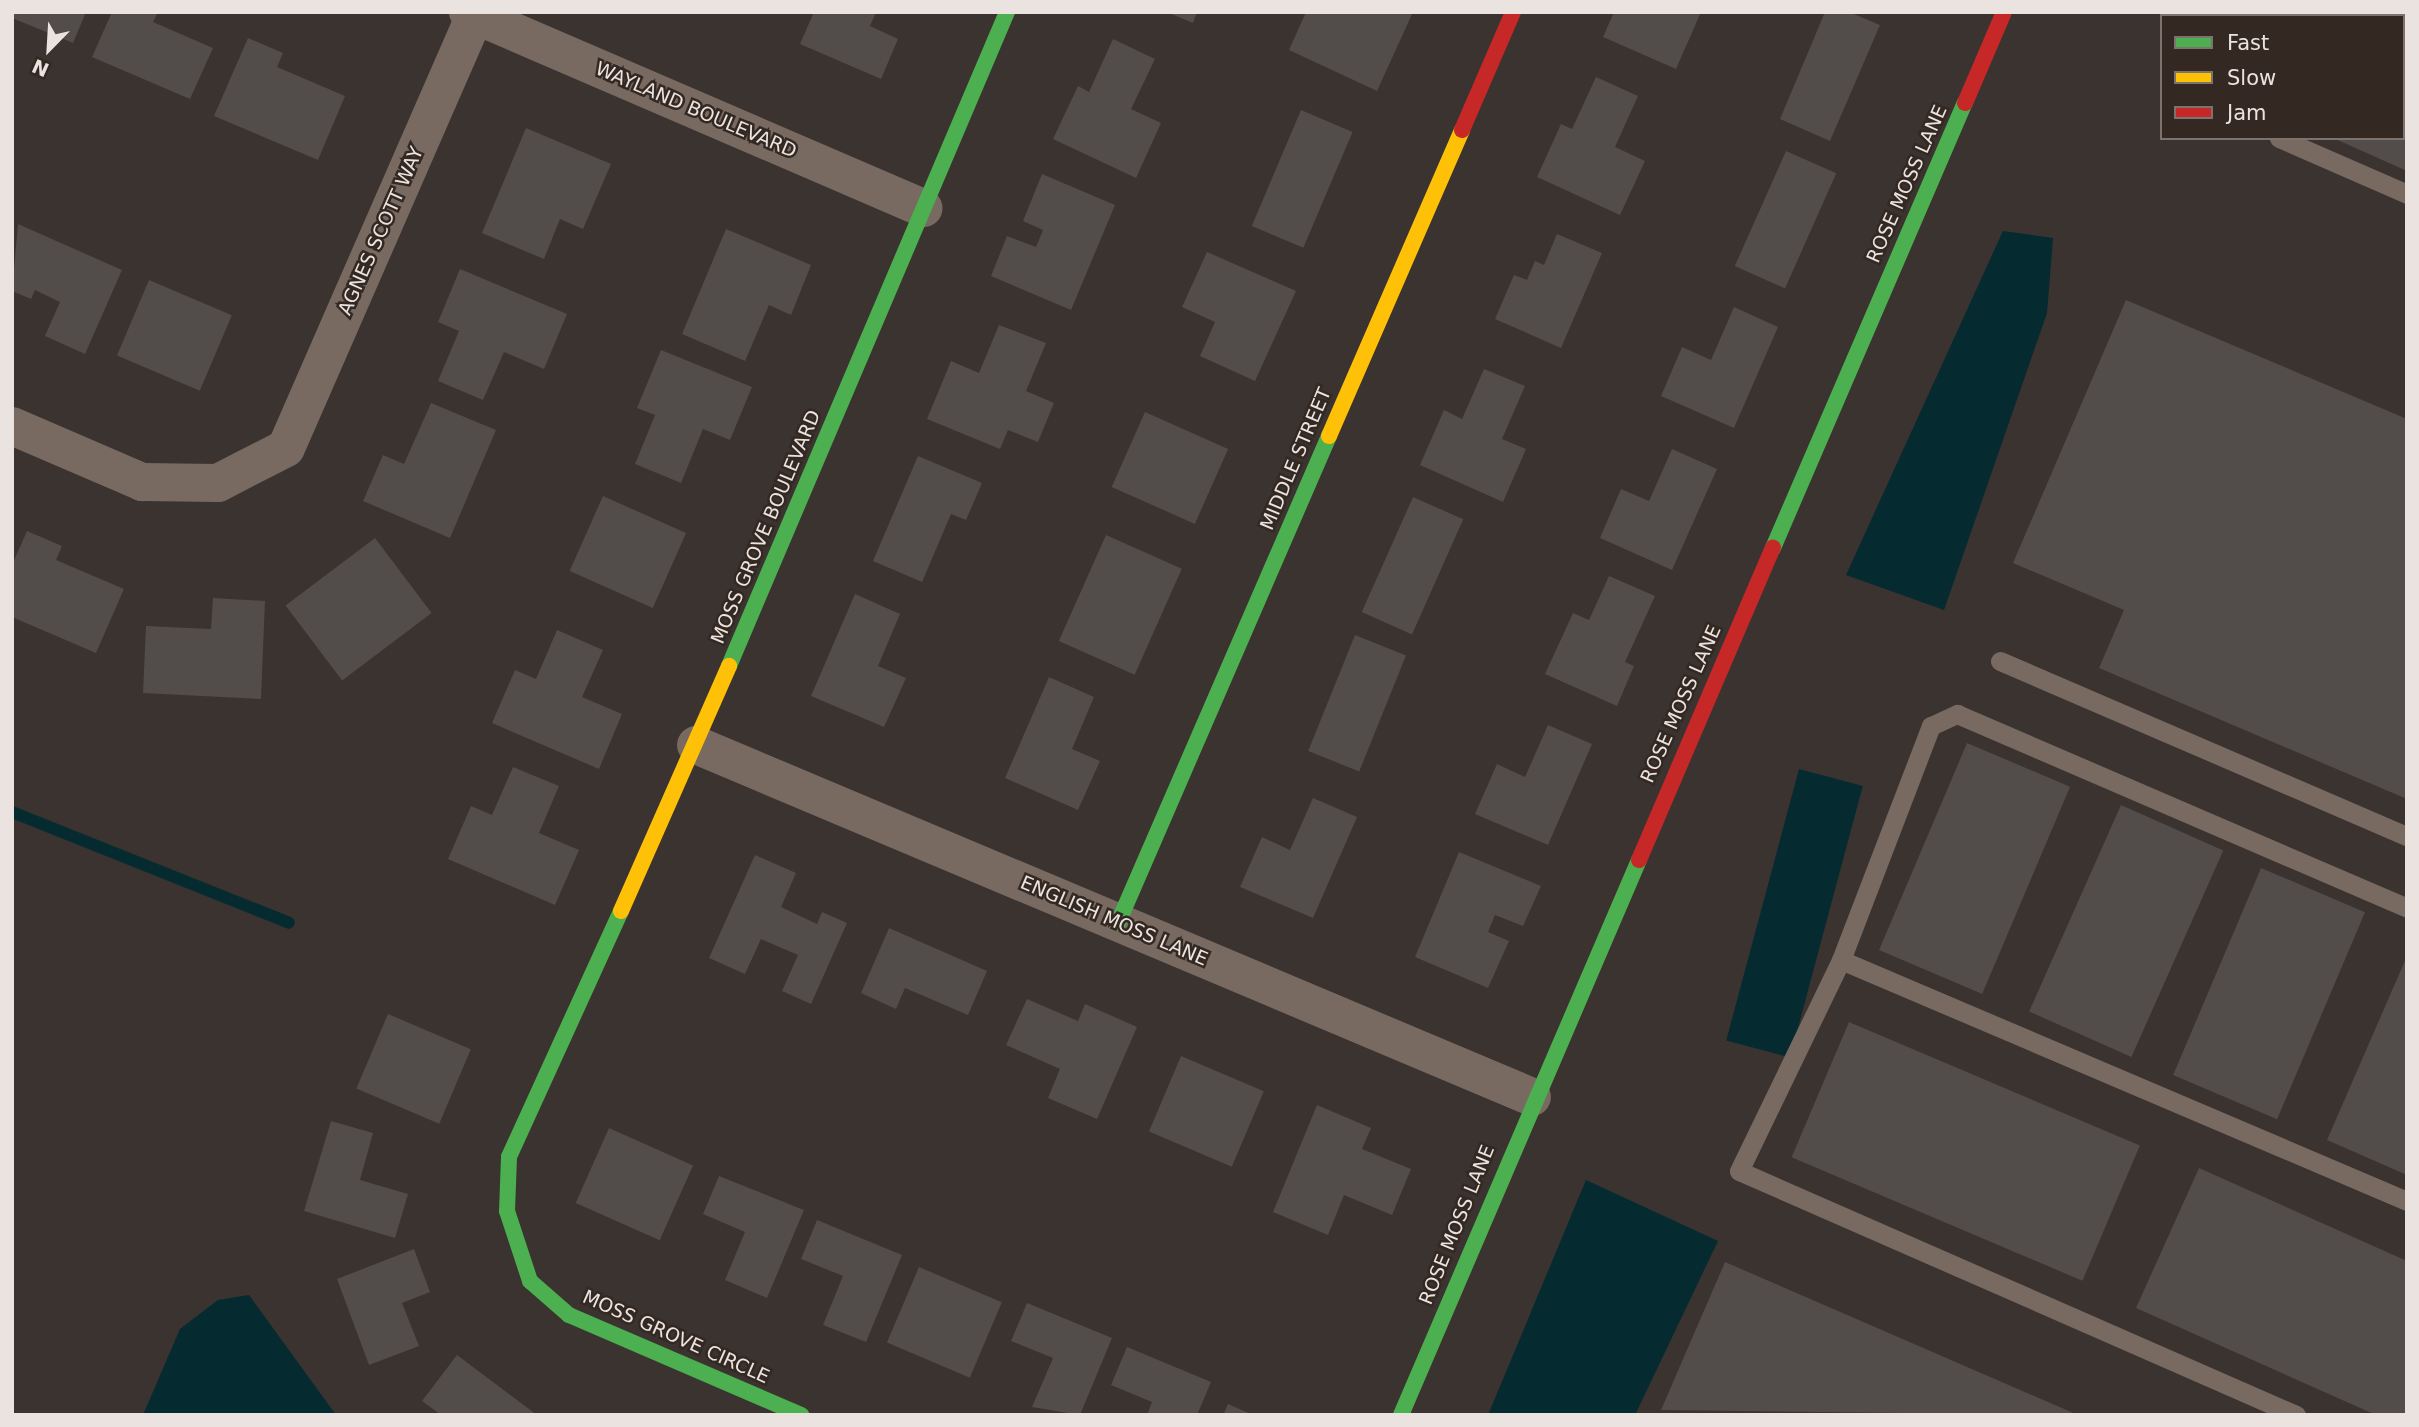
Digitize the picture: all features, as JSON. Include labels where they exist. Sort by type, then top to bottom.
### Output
[{"type":"street","name":"MOSS GROVE BOULEVARD","points":[[555,1055],[696,745],[1007,12]]},
{"type":"street","name":"MIDDLE STREET","points":[[1118,923],[1513,12]]},
{"type":"street","name":"ROSE MOSS LANE","points":[[1401,1415],[1532,1097],[2004,12]]},
{"type":"street","name":"WAYLAND BOULEVARD","points":[[472,14],[924,208]]},
{"type":"street","name":"AGNES SCOTT WAY","points":[[12,426],[142,482],[218,484],[286,447],[472,14]]},
{"type":"street","name":"ENGLISH MOSS LANE","points":[[696,745],[1532,1097]]},
{"type":"street","name":"MOSS GROVE CIRCLE","points":[[555,1055],[509,1157],[507,1210],[530,1281],[569,1315],[801,1415]]},
{"type":"lane","points":[[2284,140],[2407,194]]},
{"type":"lane","points":[[2000,661],[2407,836]]},
{"type":"lane","points":[[2297,1415],[1739,1171],[1841,960],[1931,726],[1957,714],[2407,908]]},
{"type":"lane","points":[[1841,960],[2407,1201]]},
{"type":"water","points":[[2003,231],[2053,238],[2047,313],[1944,610],[1846,575]]},
{"type":"water","points":[[1799,769],[1863,786],[1790,1058],[1726,1040]]},
{"type":"water","points":[[1586,1180],[1718,1241],[1635,1415],[1488,1415]]},
{"type":"water","points":[[249,1295],[336,1415],[143,1415],[180,1329],[218,1300]]},
{"type":"building","points":[[12,12],[86,12],[73,43],[12,18]]},
{"type":"building","points":[[112,12],[158,12],[153,22],[213,48],[190,99],[92,57]]},
{"type":"building","points":[[814,12],[876,12],[870,26],[898,39],[881,79],[800,44]]},
{"type":"building","points":[[1167,12],[1197,12],[1193,23]]},
{"type":"building","points":[[1306,12],[1413,12],[1377,91],[1289,50]]},
{"type":"building","points":[[1614,12],[1701,12],[1676,69],[1603,37]]},
{"type":"building","points":[[1825,12],[1849,12],[1880,25],[1830,141],[1780,119]]},
{"type":"building","points":[[2274,12],[2407,12],[2407,171],[2337,140],[2405,140],[2405,14]]},
{"type":"building","points":[[248,38],[283,53],[277,67],[345,96],[318,160],[214,116]]},
{"type":"building","points":[[1113,39],[1155,59],[1131,109],[1161,123],[1136,178],[1053,139],[1078,86],[1089,92]]},
{"type":"building","points":[[1596,77],[1638,96],[1615,147],[1645,161],[1620,215],[1537,177],[1561,124],[1572,129]]},
{"type":"building","points":[[1301,110],[1353,132],[1303,248],[1252,226]]},
{"type":"building","points":[[526,128],[611,164],[583,229],[560,219],[544,259],[482,233]]},
{"type":"building","points":[[1786,151],[1836,173],[1785,288],[1735,266]]},
{"type":"building","points":[[1042,174],[1115,205],[1071,310],[991,276],[1007,236],[1036,247],[1043,230],[1023,221]]},
{"type":"building","points":[[18,224],[122,270],[85,354],[45,336],[60,302],[35,290],[31,299],[12,291]]},
{"type":"building","points":[[726,229],[811,265],[791,315],[769,305],[745,361],[682,334]]},
{"type":"building","points":[[1557,234],[1602,253],[1561,348],[1495,319],[1514,275],[1527,280],[1535,261],[1544,265]]},
{"type":"building","points":[[1207,252],[1296,291],[1255,381],[1200,356],[1215,322],[1182,307]]},
{"type":"building","points":[[460,269],[567,314],[544,369],[504,352],[483,400],[438,381],[459,331],[438,322]]},
{"type":"building","points":[[149,280],[232,315],[200,391],[117,355]]},
{"type":"building","points":[[2126,300],[2407,419],[2407,799],[2099,668],[2124,610],[2013,563]]},
{"type":"building","points":[[1734,307],[1778,327],[1734,428],[1661,396],[1682,347],[1711,360]]},
{"type":"building","points":[[999,325],[1046,343],[1026,391],[1054,403],[1038,442],[1008,430],[1000,449],[927,419],[951,361],[979,373]]},
{"type":"building","points":[[661,350],[752,387],[730,440],[703,429],[681,483],[635,464],[655,415],[637,408]]},
{"type":"building","points":[[1484,369],[1525,386],[1502,439],[1526,449],[1503,502],[1420,465],[1444,410],[1462,419]]},
{"type":"building","points":[[431,403],[496,430],[450,538],[363,501],[383,455],[404,464]]},
{"type":"building","points":[[1145,412],[1228,449],[1195,524],[1112,487]]},
{"type":"building","points":[[1672,449],[1717,469],[1672,570],[1600,538],[1621,489],[1649,501]]},
{"type":"building","points":[[918,456],[982,483],[966,520],[951,514],[922,582],[873,561]]},
{"type":"building","points":[[603,496],[686,533],[653,608],[570,571]]},
{"type":"building","points":[[1413,497],[1463,519],[1412,634],[1362,612]]},
{"type":"building","points":[[27,531],[62,546],[56,560],[124,589],[96,653],[12,617],[12,565]]},
{"type":"building","points":[[1106,535],[1182,569],[1135,675],[1059,641]]},
{"type":"building","points":[[375,538],[432,613],[342,680],[286,605]]},
{"type":"building","points":[[1609,576],[1655,596],[1625,662],[1634,666],[1617,706],[1545,674],[1573,613],[1589,620]]},
{"type":"building","points":[[855,594],[900,614],[878,666],[906,678],[884,727],[811,696]]},
{"type":"building","points":[[213,598],[265,601],[261,699],[143,693],[146,626],[211,629]]},
{"type":"building","points":[[557,630],[603,650],[582,697],[622,714],[599,769],[492,723],[515,670],[536,679]]},
{"type":"building","points":[[1355,635],[1406,656],[1359,772],[1308,751]]},
{"type":"building","points":[[1049,677],[1094,697],[1072,749],[1100,761],[1078,810],[1005,778]]},
{"type":"building","points":[[1548,725],[1592,744],[1548,845],[1475,814],[1497,764],[1525,777]]},
{"type":"building","points":[[1967,743],[2070,787],[1982,994],[1879,950]]},
{"type":"building","points":[[513,767],[559,786],[539,833],[579,850],[555,905],[448,859],[471,806],[492,815]]},
{"type":"building","points":[[1313,798],[1357,817],[1313,918],[1240,887],[1262,837],[1290,850]]},
{"type":"building","points":[[2121,805],[2223,851],[2131,1057],[2029,1011]]},
{"type":"building","points":[[1459,852],[1541,886],[1523,926],[1495,915],[1488,932],[1509,941],[1488,988],[1415,957]]},
{"type":"building","points":[[755,855],[796,873],[781,907],[817,924],[822,912],[847,923],[811,1004],[782,991],[798,955],[761,939],[745,974],[709,958]]},
{"type":"building","points":[[2261,868],[2365,912],[2277,1119],[2173,1075]]},
{"type":"building","points":[[889,928],[987,971],[968,1015],[905,988],[896,1009],[861,993]]},
{"type":"building","points":[[2407,956],[2407,1175],[2327,1140]]},
{"type":"building","points":[[1027,999],[1078,1021],[1085,1004],[1137,1027],[1097,1119],[1048,1098],[1060,1069],[1006,1045]]},
{"type":"building","points":[[388,1014],[471,1049],[439,1124],[356,1089]]},
{"type":"building","points":[[1849,1022],[2140,1145],[2082,1281],[1792,1157]]},
{"type":"building","points":[[1181,1056],[1264,1091],[1232,1167],[1149,1131]]},
{"type":"building","points":[[1317,1105],[1371,1128],[1362,1149],[1411,1169],[1392,1215],[1344,1195],[1328,1235],[1273,1212]]},
{"type":"building","points":[[331,1121],[373,1133],[360,1180],[408,1194],[395,1238],[304,1211]]},
{"type":"building","points":[[609,1128],[693,1165],[660,1240],[576,1203]]},
{"type":"building","points":[[2199,1168],[2407,1261],[2407,1415],[2376,1415],[2136,1308]]},
{"type":"building","points":[[719,1176],[804,1210],[767,1298],[725,1280],[745,1232],[703,1214]]},
{"type":"building","points":[[817,1220],[902,1255],[866,1342],[823,1325],[843,1276],[801,1259]]},
{"type":"building","points":[[414,1249],[430,1292],[402,1303],[419,1346],[369,1365],[337,1279]]},
{"type":"building","points":[[1725,1262],[2078,1415],[1661,1410]]},
{"type":"building","points":[[919,1267],[1002,1302],[970,1378],[887,1342]]},
{"type":"building","points":[[1027,1303],[1112,1338],[1080,1415],[1032,1407],[1053,1358],[1011,1341]]},
{"type":"building","points":[[1127,1347],[1211,1382],[1197,1415],[1147,1415],[1152,1402],[1111,1385]]},
{"type":"building","points":[[457,1355],[537,1415],[441,1415],[422,1401]]},
{"type":"building","points":[[1228,1404],[1253,1415],[1223,1415]]},
{"type":"waterway","points":[[12,812],[289,923]]},
{"type":"traffic: fast","points":[[729,666],[1007,12]]},
{"type":"traffic: fast","points":[[1773,548],[1965,103]]},
{"type":"traffic: fast","points":[[1118,923],[1329,436]]},
{"type":"traffic: fast","points":[[1401,1415],[1639,860]]},
{"type":"traffic: fast","points":[[621,911],[509,1157],[507,1211],[530,1281],[569,1315],[801,1415]]},
{"type":"traffic: slow","points":[[1329,436],[1462,130]]},
{"type":"traffic: slow","points":[[621,911],[729,666]]},
{"type":"traffic: jam","points":[[1462,130],[1513,12]]},
{"type":"traffic: jam","points":[[1965,103],[2004,12]]},
{"type":"traffic: jam","points":[[1639,860],[1773,548]]}]
